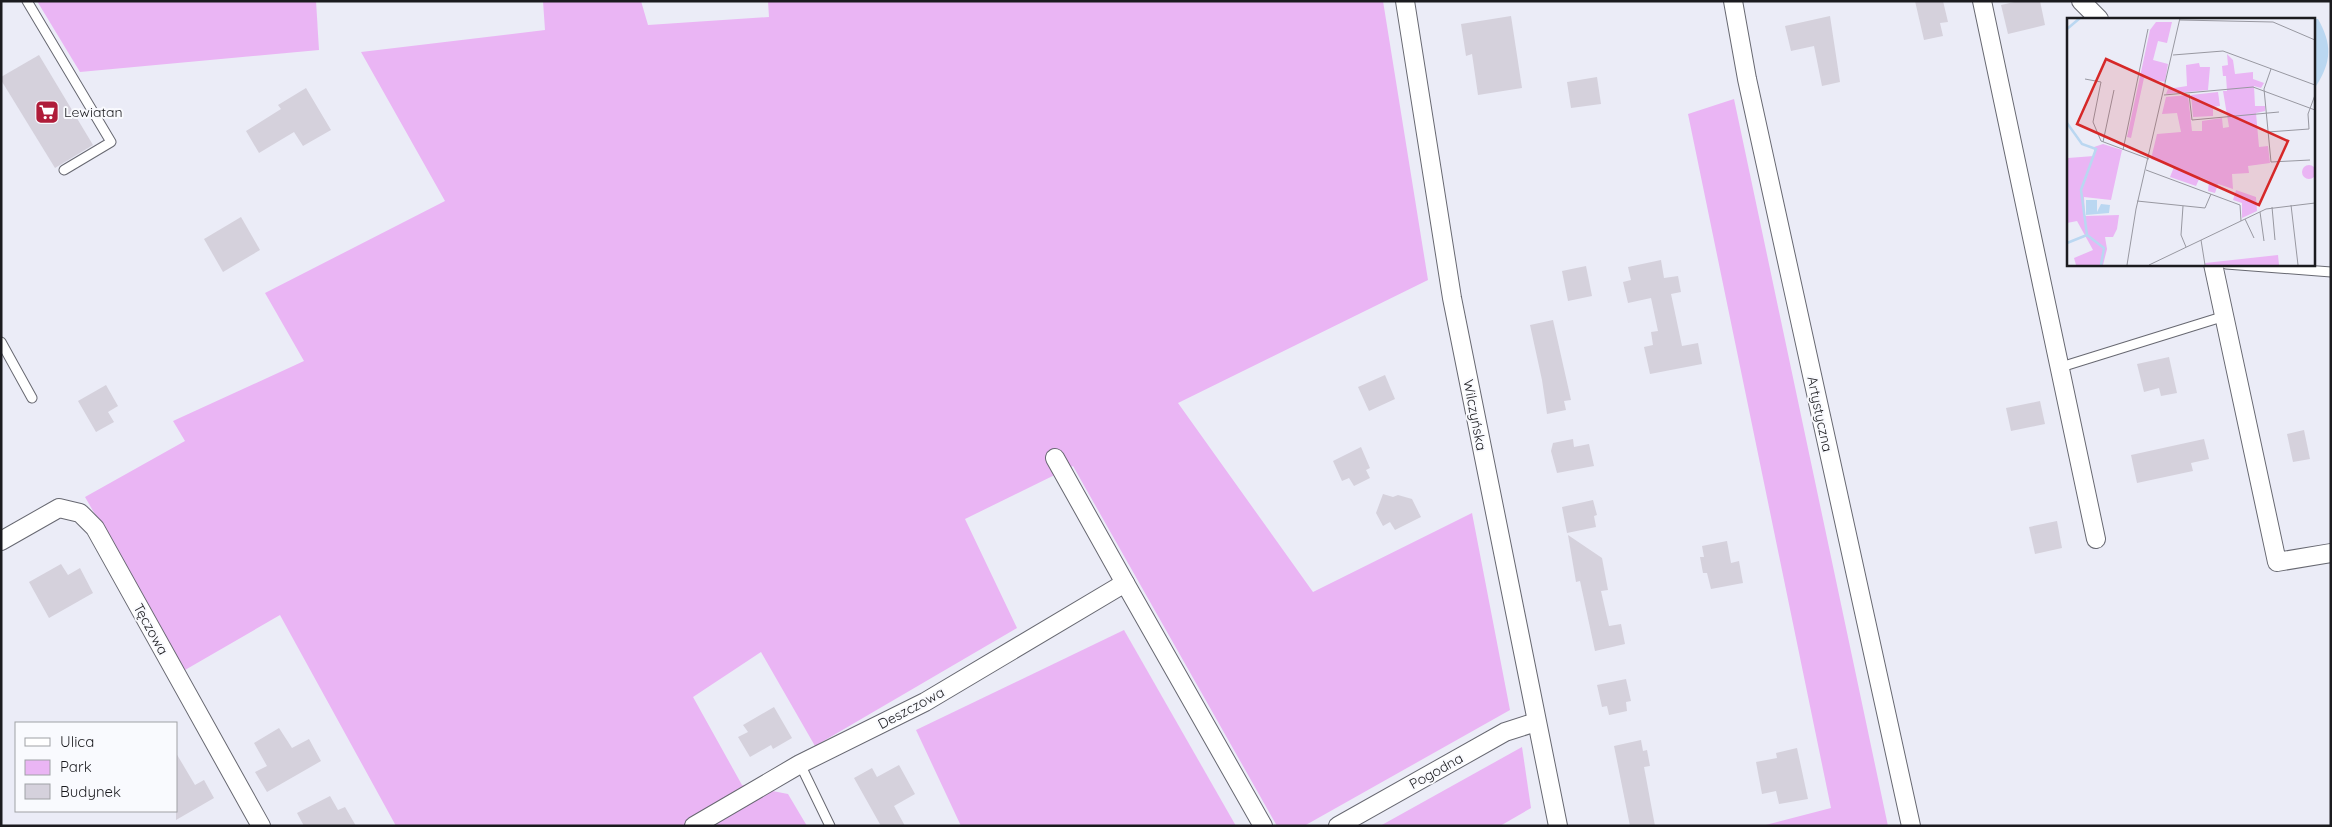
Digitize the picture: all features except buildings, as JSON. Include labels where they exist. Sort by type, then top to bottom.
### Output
[{"type":"street","name":"Wilczyńska","points":[[1405,1],[1452,298],[1558,826]]},
{"type":"street","name":"Artystyczna","points":[[1733,1],[1747,79],[1911,826]]},
{"type":"street","points":[[1982,1],[2096,539]]},
{"type":"street","points":[[2081,1],[2098,18]]},
{"type":"street","points":[[2213,265],[2278,562],[2331,552]]},
{"type":"street","points":[[1055,458],[1263,826]]},
{"type":"street","name":"Tęczowa","points":[[1,541],[59,508],[80,513],[95,528],[255,824]]},
{"type":"street","name":"Deszczowa","points":[[694,826],[800,764],[925,702],[1125,583]]},
{"type":"street","name":"Pogodna","points":[[1338,826],[1505,732],[1536,722]]},
{"type":"lane","points":[[27,1],[111,142],[64,170]]},
{"type":"lane","points":[[2239,265],[2331,272]]},
{"type":"lane","points":[[2061,367],[2225,316]]},
{"type":"lane","points":[[1,342],[32,398]]},
{"type":"lane","points":[[800,764],[830,826]]},
{"type":"green space","points":[[37,1],[316,1],[319,50],[80,72]]},
{"type":"green space","points":[[543,1],[641,1],[648,25],[769,17],[768,1],[1383,1],[1428,280],[1178,403],[1313,592],[1472,513],[1510,710],[1304,826],[1277,826],[1073,466],[965,519],[1017,628],[815,746],[761,652],[693,697],[742,785],[788,794],[807,826],[396,826],[280,615],[185,670],[85,497],[185,441],[173,421],[304,361],[265,293],[445,201],[361,52],[545,30]]},
{"type":"green space","points":[[1734,99],[1888,826],[1762,826],[1831,808],[1688,114]]},
{"type":"green space","points":[[1124,630],[1236,826],[961,826],[916,730]]},
{"type":"green space","points":[[1522,747],[1531,808],[1500,826],[1380,826]]},
{"type":"water","points":[[2314,19],[2318,19],[2326,36],[2328,52],[2325,68],[2316,86],[2314,86]]},
{"type":"place","name":"Lewiatan","points":[[47,112]]}]
